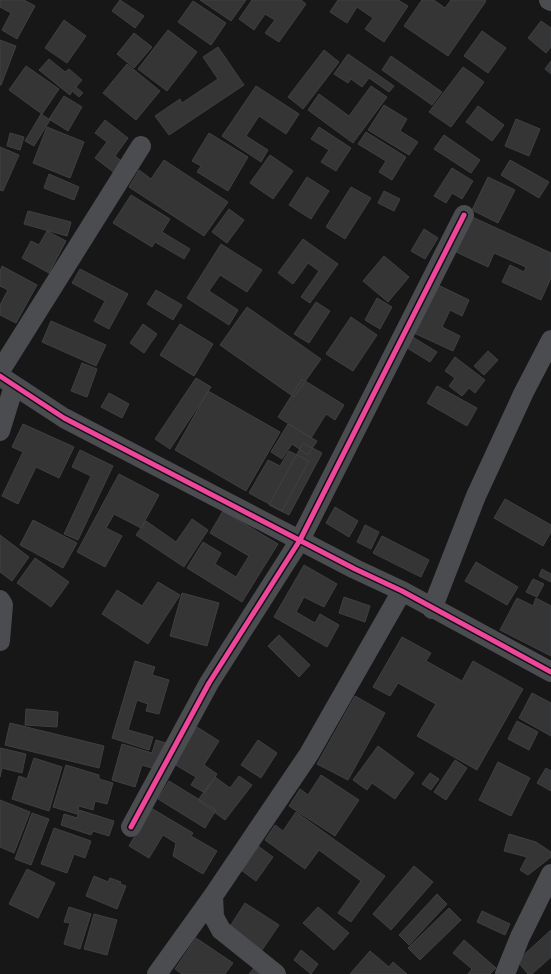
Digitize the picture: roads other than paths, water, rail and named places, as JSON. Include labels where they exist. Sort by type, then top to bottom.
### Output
[{"type":"street","points":[[0,371],[141,146]]},
{"type":"street","points":[[131,827],[209,683],[300,540],[464,215]]},
{"type":"street","points":[[432,609],[476,496],[524,392],[551,340]]},
{"type":"street","points":[[0,431],[7,381],[64,418],[355,570],[402,591],[432,609],[551,672]]},
{"type":"street","points":[[157,974],[213,896],[309,754],[402,591]]},
{"type":"street","points":[[0,600],[3,605],[0,642]]},
{"type":"street","points":[[505,974],[520,937],[551,874]]},
{"type":"street","points":[[213,896],[214,916],[221,930],[276,974]]}]
